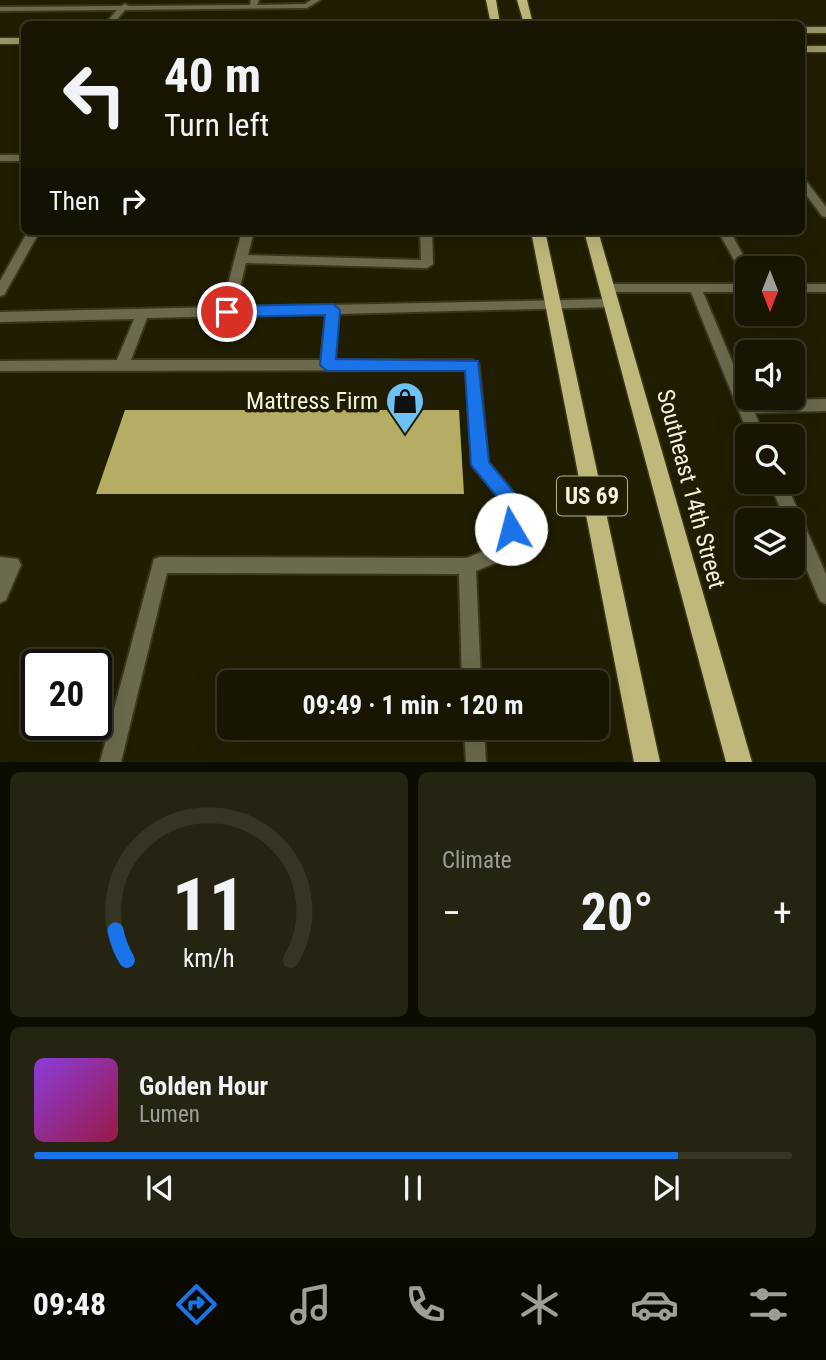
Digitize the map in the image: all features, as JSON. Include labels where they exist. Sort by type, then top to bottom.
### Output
[{"type":"main road","points":[[491,0],[495,21]]},
{"type":"main road","points":[[522,0],[528,21]]},
{"type":"main road","points":[[805,30],[826,30]]},
{"type":"main road","points":[[0,41],[21,41]]},
{"type":"main road","points":[[805,49],[826,49]]},
{"type":"main road","name":"US 69","points":[[539,235],[647,761]]},
{"type":"main road","name":"Southeast 14th Street","points":[[592,235],[739,761]]},
{"type":"lane","points":[[44,9],[52,0]]},
{"type":"lane","points":[[112,21],[130,0]]},
{"type":"lane","points":[[0,9],[122,9],[254,4],[307,6],[316,0]]},
{"type":"lane","points":[[0,158],[21,158]]},
{"type":"lane","points":[[805,187],[826,214]]},
{"type":"lane","points":[[0,292],[32,235]]},
{"type":"lane","points":[[227,312],[247,235]]},
{"type":"lane","points":[[241,259],[428,264],[426,235]]},
{"type":"lane","points":[[726,235],[737,256]]},
{"type":"lane","points":[[695,288],[735,383]]},
{"type":"lane","points":[[0,317],[553,305],[610,296],[695,288],[735,288]]},
{"type":"lane","points":[[805,288],[826,288]]},
{"type":"lane","points":[[327,365],[333,310]]},
{"type":"lane","points":[[122,366],[142,314]]},
{"type":"lane","points":[[0,366],[472,365],[480,465],[508,496],[511,529],[499,553],[467,566],[160,565],[110,761]]},
{"type":"lane","points":[[805,406],[826,405]]},
{"type":"lane","points":[[783,494],[820,569],[826,595]]},
{"type":"lane","points":[[0,565],[12,565],[0,594]]},
{"type":"lane","points":[[467,566],[471,670]]},
{"type":"lane","points":[[475,740],[476,761]]},
{"type":"building","points":[[125,410],[459,410],[464,494],[96,494]]},
{"type":"place","name":"Mattress Firm","points":[[405,435]]},
{"type":"route","points":[[227,312],[333,310],[327,365],[472,365],[480,465],[508,496],[511,529]]}]
